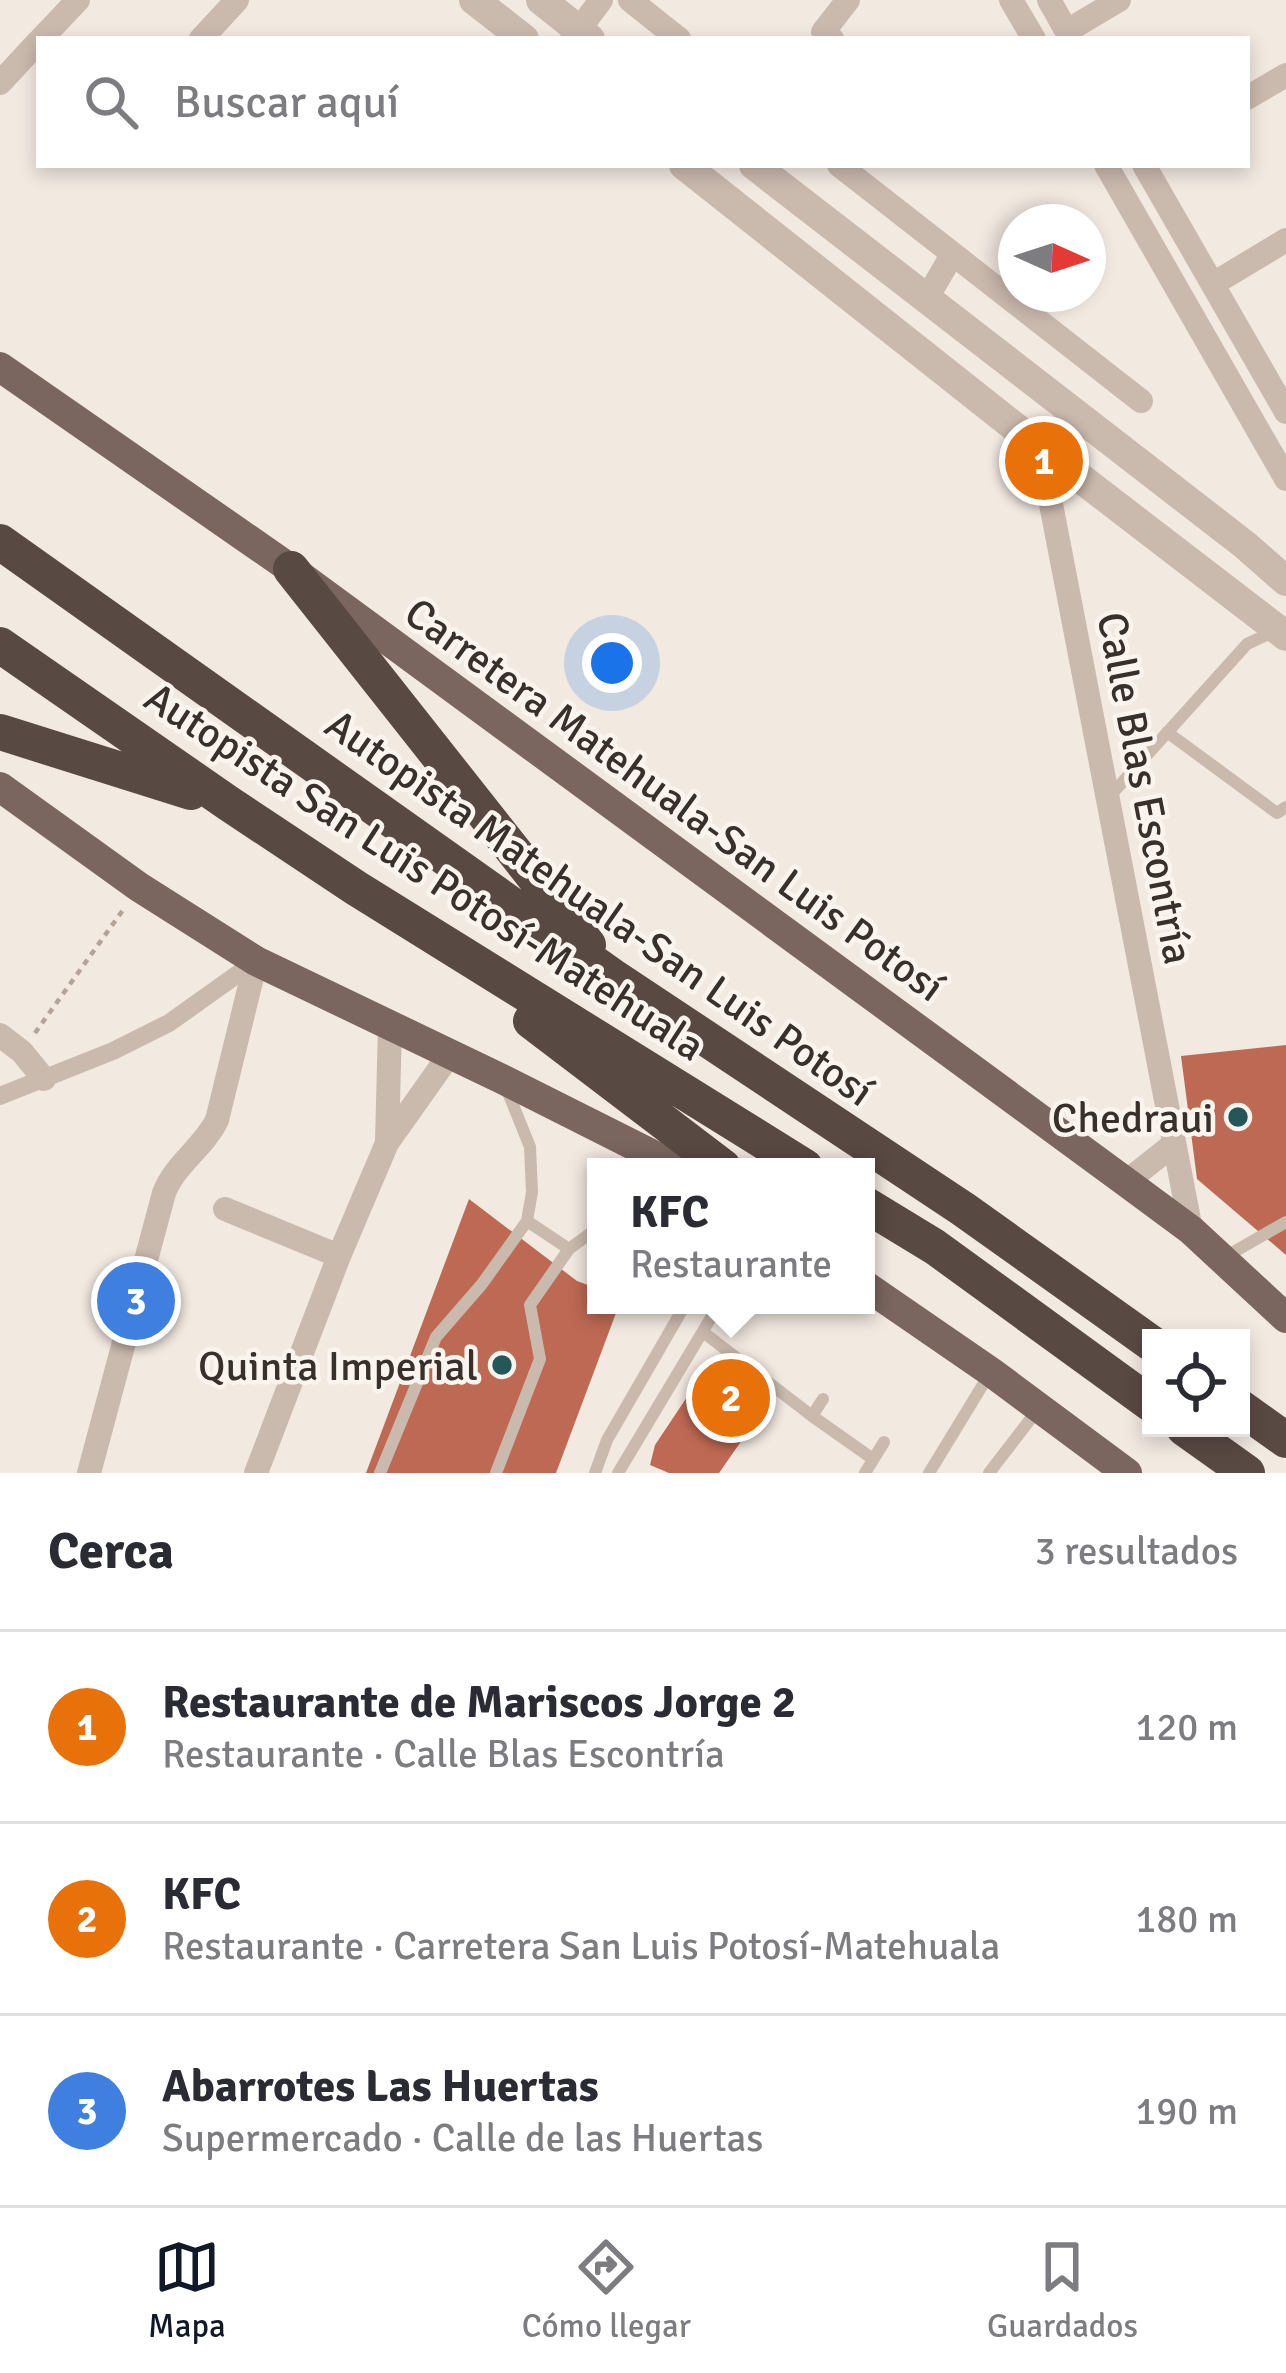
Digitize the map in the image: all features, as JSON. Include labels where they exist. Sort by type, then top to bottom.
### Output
[{"type":"highway","name":"Autopista Matehuala-San Luis Potosí","points":[[0,542],[612,976],[963,1209],[1142,1337]]},
{"type":"highway","points":[[292,569],[612,976]]},
{"type":"highway","name":"Autopista San Luis Potosí-Matehuala","points":[[0,645],[356,888],[791,1158]]},
{"type":"highway","points":[[0,732],[228,803]]},
{"type":"highway","points":[[356,888],[711,1158]]},
{"type":"highway","points":[[875,1211],[934,1247],[1142,1397]]},
{"type":"highway","points":[[1250,1414],[1286,1440]]},
{"type":"highway","points":[[1197,1437],[1247,1473]]},
{"type":"main road","name":"Carretera Matehuala-San Luis Potosí","points":[[0,367],[292,569],[1191,1230],[1286,1318]]},
{"type":"main road","points":[[0,787],[139,887],[256,961],[659,1158]]},
{"type":"main road","points":[[875,1292],[1040,1407],[1103,1462],[1127,1473]]},
{"type":"street","points":[[44,36],[77,0]]},
{"type":"street","points":[[204,36],[237,0]]},
{"type":"street","points":[[474,0],[520,36]]},
{"type":"street","points":[[541,0],[580,36],[601,0]]},
{"type":"street","points":[[630,0],[675,36]]},
{"type":"street","points":[[828,36],[823,32],[848,0]]},
{"type":"street","points":[[1011,0],[1032,36]]},
{"type":"street","points":[[1049,0],[1069,35],[1119,0]]},
{"type":"street","points":[[0,83],[36,44]]},
{"type":"street","points":[[1250,96],[1286,75]]},
{"type":"street","points":[[688,168],[1040,447],[1277,624],[1286,580],[758,168]]},
{"type":"street","points":[[842,168],[1141,401]]},
{"type":"street","points":[[1108,168],[1286,479]]},
{"type":"street","points":[[1146,168],[1286,412]]},
{"type":"street","points":[[1213,284],[1286,240]]},
{"type":"street","points":[[927,298],[952,255]]},
{"type":"street","name":"Calle Blas Escontría","points":[[1040,447],[1191,1230]]},
{"type":"street","points":[[0,1096],[169,1023],[256,961]]},
{"type":"street","points":[[88,1473],[164,1193],[174,1173],[217,1120],[256,961]]},
{"type":"street","points":[[387,1143],[390,1026]]},
{"type":"street","points":[[0,1035],[44,1079]]},
{"type":"street","points":[[256,1473],[387,1143],[449,1054]]},
{"type":"street","points":[[1126,1182],[1174,1144]]},
{"type":"street","points":[[225,1208],[339,1256]]},
{"type":"lane","points":[[1108,798],[1246,644],[1277,624]]},
{"type":"lane","points":[[1246,644],[1277,624]]},
{"type":"lane","points":[[1167,732],[1277,814],[1286,807]]},
{"type":"lane","points":[[380,1473],[436,1337],[482,1284],[527,1220],[532,1192],[530,1147],[502,1078]]},
{"type":"lane","points":[[527,1220],[568,1250]]},
{"type":"lane","points":[[1222,1259],[1286,1222]]},
{"type":"lane","points":[[496,1473],[541,1360],[530,1305],[568,1250],[587,1236]]},
{"type":"lane","points":[[595,1473],[607,1440],[680,1314]]},
{"type":"lane","points":[[618,1473],[716,1314]]},
{"type":"lane","points":[[703,1332],[873,1459]]},
{"type":"lane","points":[[929,1473],[991,1372]]},
{"type":"lane","points":[[812,1417],[823,1399]]},
{"type":"lane","points":[[988,1473],[1040,1407]]},
{"type":"lane","points":[[865,1473],[884,1442]]},
{"type":"path","points":[[22,1052],[139,887]]},
{"type":"building","name":"Chedraui","points":[[1286,1045],[1286,1255],[1197,1179],[1181,1056]]},
{"type":"building","name":"Quinta Imperial","points":[[469,1199],[587,1285],[587,1314],[616,1314],[556,1473],[366,1473]]},
{"type":"building","points":[[707,1367],[765,1407],[719,1473],[669,1473],[650,1465],[655,1445]]},
{"type":"place","name":"Restaurante de Mariscos Jorge 2","points":[[1044,461]]},
{"type":"place","name":"Chedraui","points":[[1238,1117]]},
{"type":"place","name":"Abarrotes Las Huertas","points":[[136,1301]]},
{"type":"place","name":"Quinta Imperial","points":[[502,1365]]},
{"type":"place","name":"KFC","points":[[731,1398]]}]
